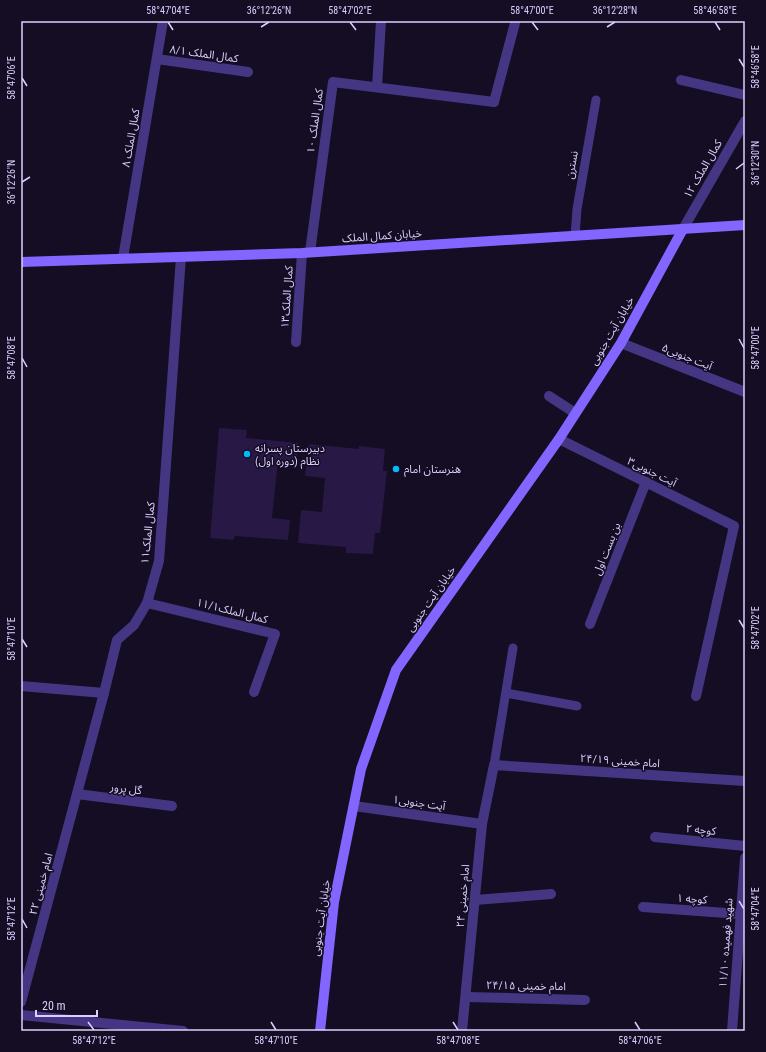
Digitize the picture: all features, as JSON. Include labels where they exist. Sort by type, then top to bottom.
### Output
[{"type":"street","name":"کمال الملک ۸","points":[[123,258],[163,21]]},
{"type":"street","points":[[377,87],[381,21]]},
{"type":"street","name":"کمال الملک ۱۰","points":[[306,252],[333,82],[494,102],[515,23]]},
{"type":"street","name":"کمال الملک ۸/۱","points":[[157,59],[248,72]]},
{"type":"street","points":[[681,80],[745,95]]},
{"type":"street","name":"کمال الملک ۱۲","points":[[683,229],[745,121]]},
{"type":"street","name":"خیابان کمال الملک","points":[[21,262],[306,252],[745,225]]},
{"type":"street","name":"خیابان آیت جنوبی","points":[[320,1031],[334,902],[361,768],[396,670],[559,439],[621,343],[683,229]]},
{"type":"street","name":"کمال الملک۱۳","points":[[296,342],[306,252]]},
{"type":"street","name":"کمال الملک۱۱","points":[[77,794],[117,640],[134,625],[148,603],[159,561],[181,256]]},
{"type":"street","name":"آیت جنوبی۵","points":[[621,343],[745,392]]},
{"type":"street","points":[[549,396],[575,413]]},
{"type":"street","name":"آیت جنوبی۳","points":[[559,439],[734,526],[696,696]]},
{"type":"street","name":"بن بست اول","points":[[590,624],[646,482]]},
{"type":"street","name":"کمال الملک۱۱/۱","points":[[148,603],[275,634],[254,692]]},
{"type":"street","points":[[21,686],[104,693]]},
{"type":"street","name":"امام خمینی ۲۴/۱۹","points":[[494,765],[745,781]]},
{"type":"street","name":"امام خمینی ۲۴","points":[[462,1031],[482,824],[494,765]]},
{"type":"street","name":"گل پرور","points":[[77,794],[172,806]]},
{"type":"street","name":"امام خمینی ۲۲","points":[[21,1002],[77,794]]},
{"type":"street","name":"آیت جنوبی۱","points":[[354,806],[482,824]]},
{"type":"street","name":"کوچه ۲","points":[[655,837],[745,846]]},
{"type":"street","name":"شهید فهمیده ۱۱/۱۰","points":[[732,1031],[745,858]]},
{"type":"street","points":[[474,900],[551,894]]},
{"type":"street","name":"کوچه ۱","points":[[643,908],[740,914]]},
{"type":"street","name":"امام خمینی ۲۴/۱۵","points":[[466,997],[585,1000]]},
{"type":"street","points":[[21,1015],[183,1031]]},
{"type":"lane","name":"نسترن","points":[[574,236],[577,209],[596,100]]},
{"type":"lane","points":[[494,765],[513,648]]},
{"type":"lane","points":[[506,693],[577,706]]},
{"type":"building","points":[[219,428],[247,430],[246,438],[298,443],[297,463],[278,461],[272,518],[290,520],[288,540],[235,536],[233,540],[210,538]]},
{"type":"building","points":[[309,444],[359,449],[359,446],[385,449],[383,471],[387,471],[380,533],[375,533],[373,554],[346,553],[346,547],[298,543],[301,510],[322,512],[325,478],[305,476]]},
{"type":"place","name":"دبیرستان پسرانه نظام (دوره اول)","points":[[247,454]]},
{"type":"place","name":"هنرستان امام","points":[[396,469]]}]
